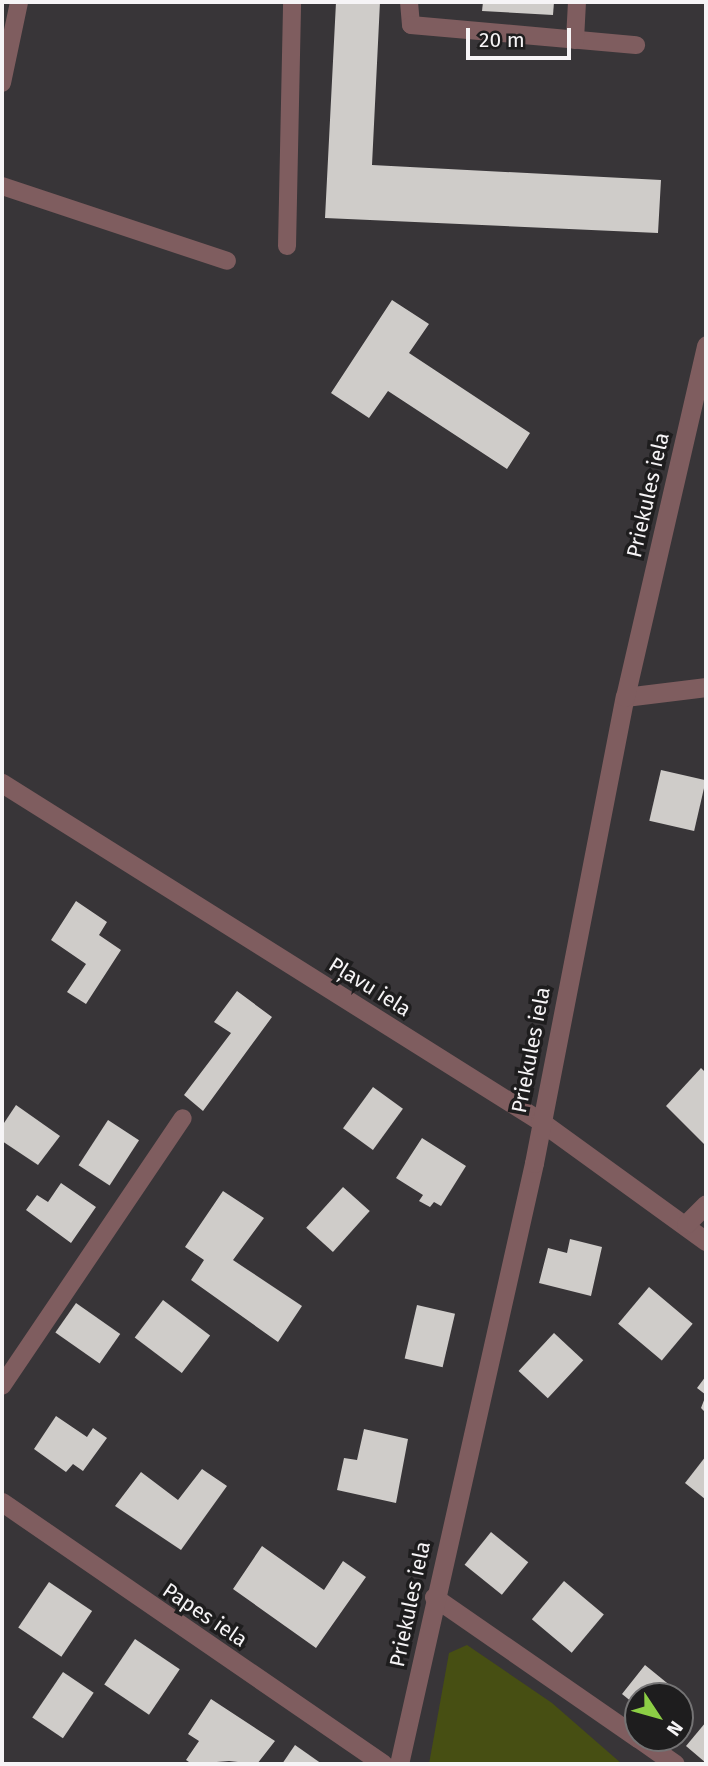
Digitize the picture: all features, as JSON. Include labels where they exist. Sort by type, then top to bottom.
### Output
[{"type":"street","name":"Priekules iela","points":[[399,1764],[540,1121],[625,697],[706,345]]},
{"type":"street","points":[[625,697],[706,687]]},
{"type":"street","name":"Pļavu iela","points":[[2,783],[540,1121],[706,1241]]},
{"type":"street","points":[[686,1224],[706,1204]]},
{"type":"street","name":"Papes iela","points":[[2,1502],[383,1764]]},
{"type":"street","points":[[434,1597],[624,1728]]},
{"type":"street","points":[[658,1752],[675,1764]]},
{"type":"lane","points":[[2,83],[19,2]]},
{"type":"lane","points":[[287,246],[292,2]]},
{"type":"lane","points":[[409,2],[411,25],[636,45]]},
{"type":"lane","points":[[575,40],[577,2]]},
{"type":"lane","points":[[2,186],[227,261]]},
{"type":"lane","points":[[2,1386],[183,1118]]},
{"type":"green space","points":[[467,1645],[552,1703],[622,1764],[429,1764],[449,1653]]},
{"type":"building","points":[[336,2],[380,2],[372,165],[661,180],[658,233],[325,218]]},
{"type":"building","points":[[483,2],[554,2],[553,15],[482,11]]},
{"type":"building","points":[[392,300],[429,324],[409,353],[530,433],[507,469],[388,391],[369,418],[331,393]]},
{"type":"building","points":[[661,770],[706,780],[694,831],[649,821]]},
{"type":"building","points":[[76,901],[107,922],[99,935],[121,950],[86,1004],[67,992],[86,964],[51,940]]},
{"type":"building","points":[[237,991],[272,1017],[203,1111],[184,1095],[231,1033],[214,1022]]},
{"type":"building","points":[[701,1068],[706,1073],[706,1146],[666,1106]]},
{"type":"building","points":[[373,1087],[403,1109],[373,1150],[343,1128]]},
{"type":"building","points":[[16,1105],[60,1136],[38,1165],[2,1141],[2,1126]]},
{"type":"building","points":[[108,1120],[139,1140],[110,1185],[79,1165]]},
{"type":"building","points":[[422,1138],[466,1166],[441,1206],[434,1202],[430,1207],[419,1201],[423,1195],[396,1178]]},
{"type":"building","points":[[61,1183],[96,1207],[71,1243],[26,1210],[37,1195],[48,1202]]},
{"type":"building","points":[[343,1187],[370,1211],[333,1252],[306,1228]]},
{"type":"building","points":[[223,1191],[264,1218],[233,1260],[302,1306],[278,1342],[191,1280],[204,1260],[185,1247]]},
{"type":"building","points":[[570,1239],[602,1247],[591,1296],[539,1283],[548,1248],[567,1253]]},
{"type":"building","points":[[649,1287],[693,1324],[662,1360],[618,1324]]},
{"type":"building","points":[[163,1300],[210,1336],[182,1373],[135,1338]]},
{"type":"building","points":[[76,1303],[120,1334],[100,1363],[55,1332]]},
{"type":"building","points":[[417,1305],[455,1314],[443,1367],[405,1359]]},
{"type":"building","points":[[554,1333],[583,1360],[548,1398],[519,1371]]},
{"type":"building","points":[[706,1376],[706,1395],[697,1388]]},
{"type":"building","points":[[706,1395],[706,1413],[701,1408]]},
{"type":"building","points":[[56,1416],[87,1437],[93,1428],[107,1438],[83,1471],[73,1464],[66,1472],[34,1449]]},
{"type":"building","points":[[364,1429],[408,1439],[396,1503],[337,1490],[344,1458],[357,1460]]},
{"type":"building","points":[[706,1456],[706,1498],[705,1499],[685,1483]]},
{"type":"building","points":[[202,1469],[227,1486],[181,1550],[115,1506],[141,1472],[178,1500]]},
{"type":"building","points":[[491,1532],[528,1562],[502,1595],[465,1565]]},
{"type":"building","points":[[262,1546],[324,1590],[343,1561],[366,1577],[316,1648],[233,1589]]},
{"type":"building","points":[[564,1581],[604,1614],[572,1653],[532,1619]]},
{"type":"building","points":[[49,1582],[92,1611],[61,1657],[18,1628]]},
{"type":"building","points":[[135,1639],[180,1669],[149,1715],[104,1685]]},
{"type":"building","points":[[645,1665],[666,1682],[632,1682]]},
{"type":"building","points":[[63,1672],[94,1693],[63,1738],[32,1718]]},
{"type":"building","points":[[211,1699],[275,1741],[257,1764],[229,1761],[192,1764],[186,1760],[199,1741],[188,1734]]},
{"type":"building","points":[[706,1722],[706,1763],[693,1752],[694,1736]]},
{"type":"building","points":[[295,1745],[322,1764],[282,1764]]}]
